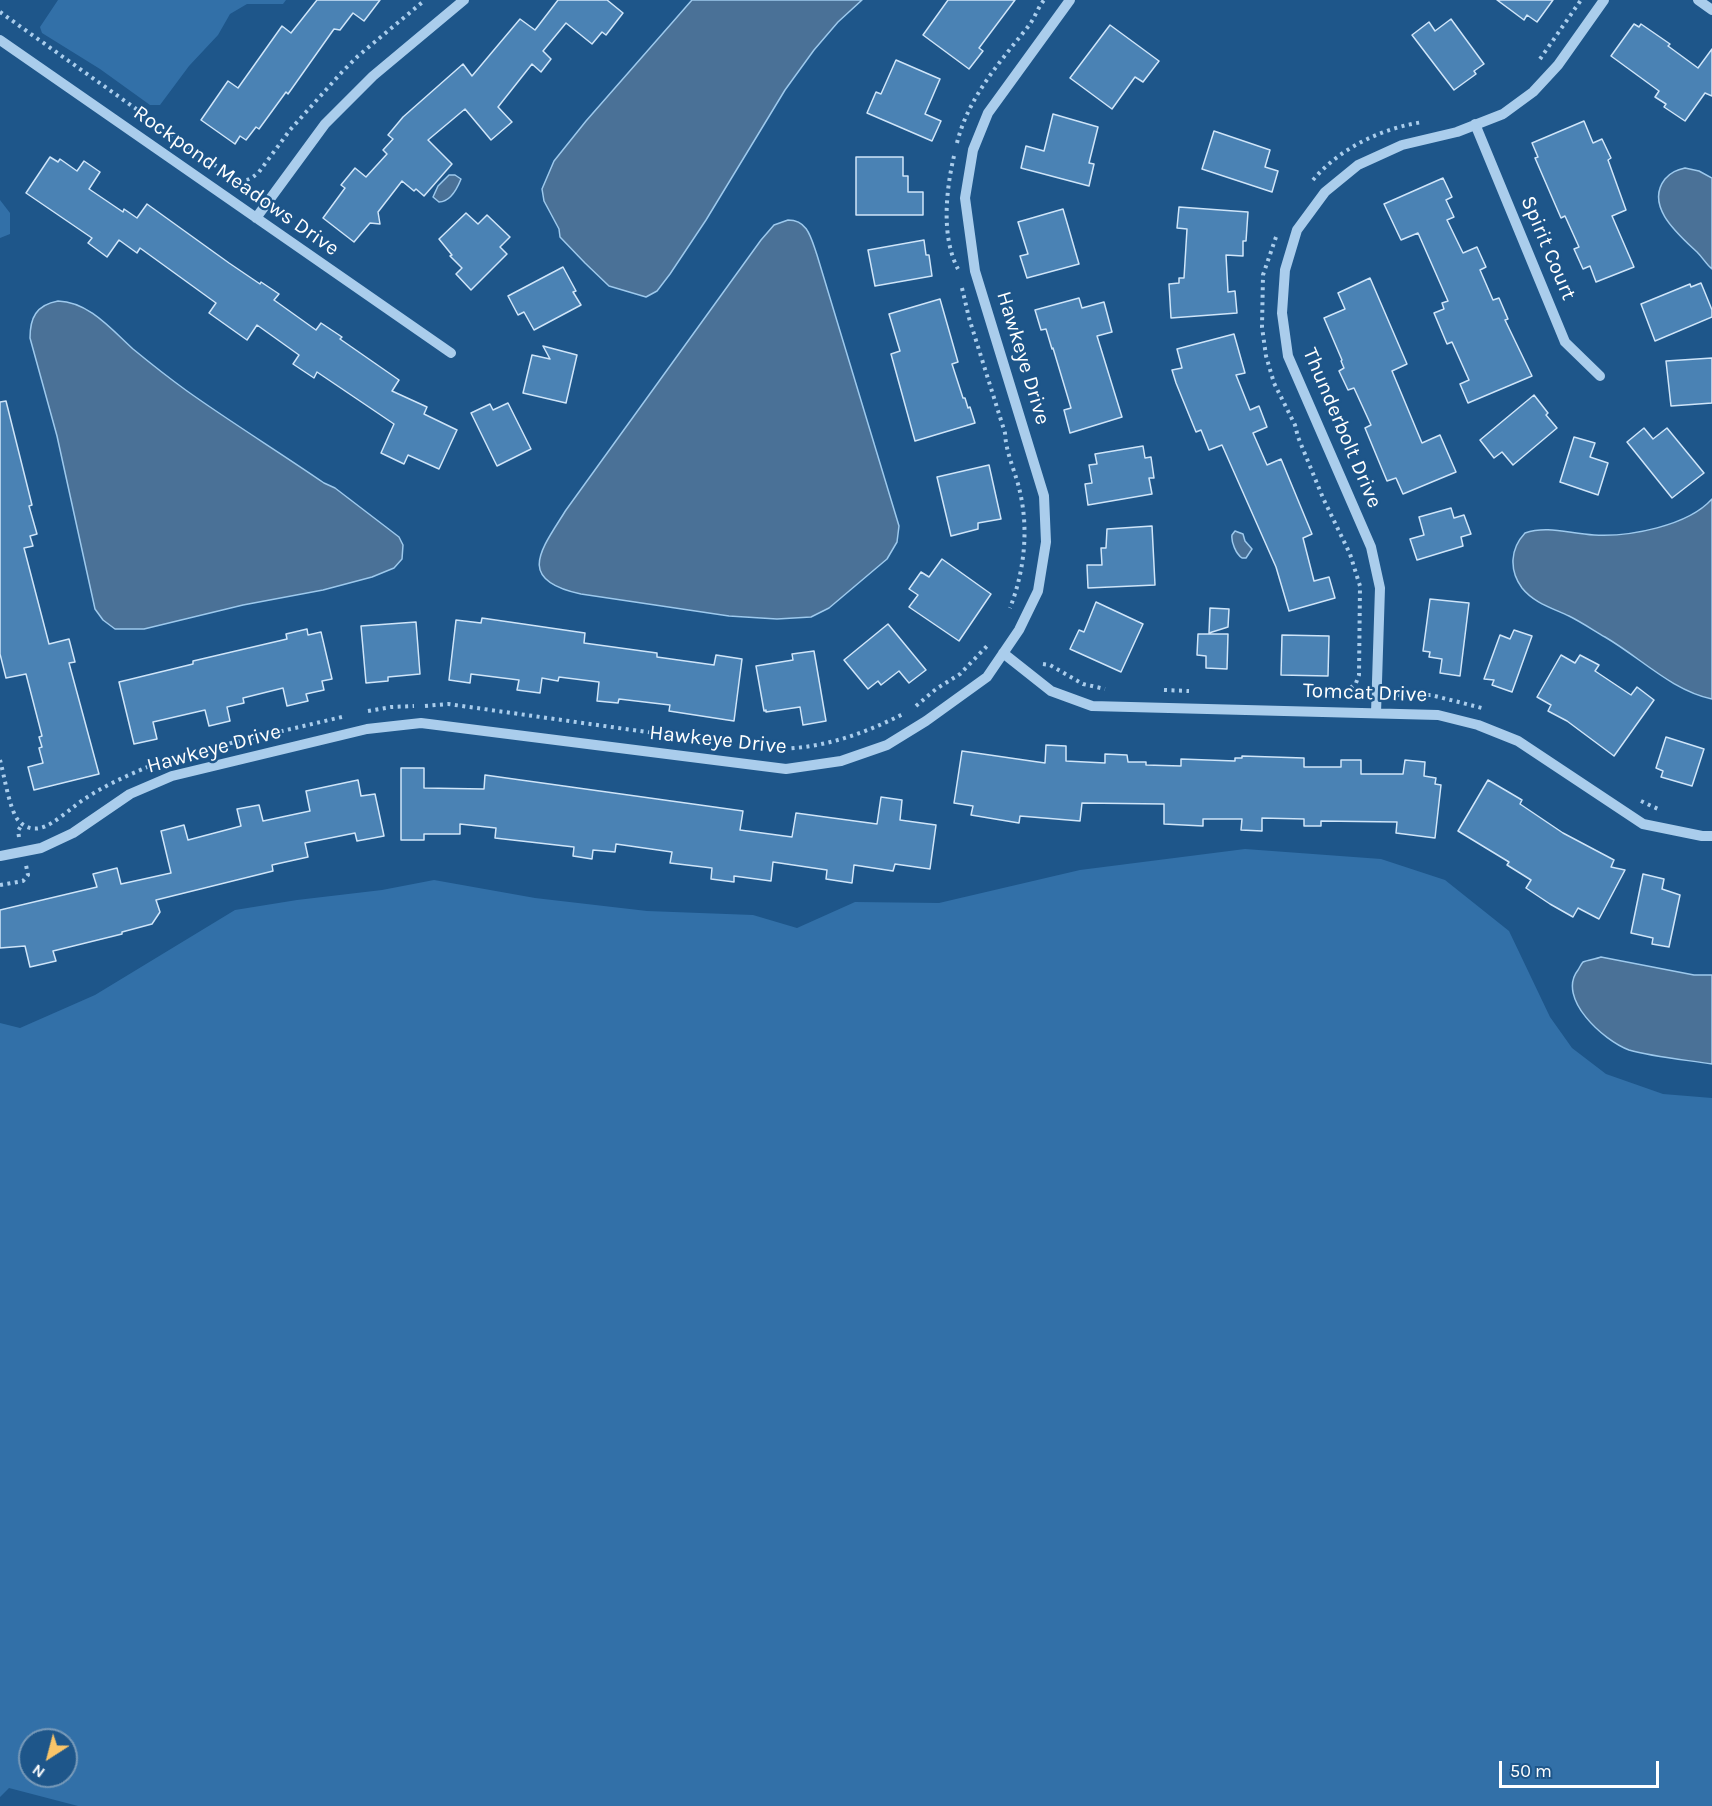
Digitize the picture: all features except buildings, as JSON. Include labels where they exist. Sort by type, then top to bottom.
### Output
[{"type":"street","points":[[256,218],[325,124],[373,76],[464,0]]},
{"type":"street","name":"Hawkeye Drive","points":[[1,853],[41,848],[73,832],[130,794],[171,776],[367,729],[421,723],[786,769],[841,761],[887,745],[926,721],[987,677],[1019,630],[1038,591],[1046,542],[1044,496],[975,271],[965,198],[973,150],[988,113],[1070,0]]},
{"type":"street","name":"Thunderbolt Drive","points":[[1376,713],[1380,588],[1371,547],[1288,356],[1281,313],[1284,270],[1297,230],[1325,192],[1358,165],[1402,145],[1456,132],[1503,114],[1533,92],[1558,65],[1604,0]]},
{"type":"street","points":[[1698,0],[1712,10]]},
{"type":"street","name":"Rockpond Meadows Drive","points":[[0,40],[451,353]]},
{"type":"street","name":"Spirit Court","points":[[1475,124],[1565,342],[1600,376]]},
{"type":"street","name":"Tomcat Drive","points":[[1003,653],[1051,691],[1092,706],[1438,715],[1478,725],[1518,741],[1643,824],[1702,837],[1712,836]]},
{"type":"path","points":[[0,12],[233,178],[242,182],[251,179],[259,172],[314,101],[358,56],[425,0]]},
{"type":"path","points":[[959,271],[954,261],[947,222],[948,185],[961,129],[972,104],[988,78],[1029,26],[1044,0]]},
{"type":"path","points":[[1534,65],[1581,0]]},
{"type":"path","points":[[1306,188],[1320,171],[1339,155],[1366,140],[1393,129],[1425,122]]},
{"type":"path","points":[[1277,235],[1263,275],[1262,327],[1266,356],[1274,383],[1295,425],[1323,498],[1350,554],[1360,586],[1359,675],[1356,683],[1347,691],[1304,694]]},
{"type":"path","points":[[962,281],[962,293],[1005,433],[1024,515],[1022,569],[1008,612]]},
{"type":"path","points":[[1035,662],[1050,665],[1083,684],[1114,689]]},
{"type":"path","points":[[1158,690],[1190,691]]},
{"type":"path","points":[[0,760],[12,812],[22,824]]},
{"type":"shaded area","points":[[58,0],[286,0],[283,4],[247,4],[230,14],[218,35],[189,66],[160,105],[150,105],[100,69],[42,33],[40,27]]},
{"type":"shaded area","points":[[692,0],[862,0],[838,22],[814,50],[785,90],[706,220],[670,274],[657,291],[646,297],[609,286],[585,263],[560,237],[559,229],[544,201],[542,189],[554,161]]},
{"type":"shaded area","points":[[1685,168],[1699,171],[1712,178],[1712,269],[1673,229],[1661,209],[1660,189],[1665,179]]},
{"type":"shaded area","points":[[449,175],[455,175],[461,179],[450,197],[439,202],[433,197],[438,186]]},
{"type":"shaded area","points":[[0,200],[10,213],[10,234],[0,238]]},
{"type":"shaded area","points":[[788,220],[800,223],[808,231],[813,242],[899,526],[897,542],[887,559],[829,608],[811,617],[777,619],[729,616],[581,594],[560,588],[547,581],[541,572],[539,562],[542,550],[566,510],[761,240],[774,225]]},
{"type":"shaded area","points":[[58,301],[90,311],[139,354],[187,391],[324,483],[335,488],[399,537],[403,545],[402,559],[394,568],[372,577],[144,629],[115,629],[103,620],[95,609],[57,436],[30,338],[31,324],[39,309]]},
{"type":"shaded area","points":[[1712,499],[1712,699],[1697,695],[1670,681],[1587,626],[1538,601],[1522,588],[1515,574],[1514,553],[1525,533],[1542,530],[1608,535],[1640,532],[1673,523],[1701,508]]},
{"type":"shaded area","points":[[1235,531],[1243,534],[1245,541],[1252,549],[1246,558],[1242,558],[1234,548],[1232,535]]},
{"type":"shaded area","points":[[1245,849],[1381,859],[1445,880],[1509,931],[1550,1017],[1572,1048],[1606,1074],[1663,1094],[1712,1098],[1712,1806],[78,1806],[9,1788],[0,1797],[0,1023],[20,1028],[95,995],[235,910],[382,890],[434,880],[535,898],[647,911],[753,915],[797,928],[855,902],[939,903],[1080,870]]},
{"type":"shaded area","points":[[1601,957],[1694,975],[1712,975],[1712,1064],[1629,1050],[1607,1038],[1596,1028],[1578,1005],[1573,993],[1573,981],[1583,962]]}]
